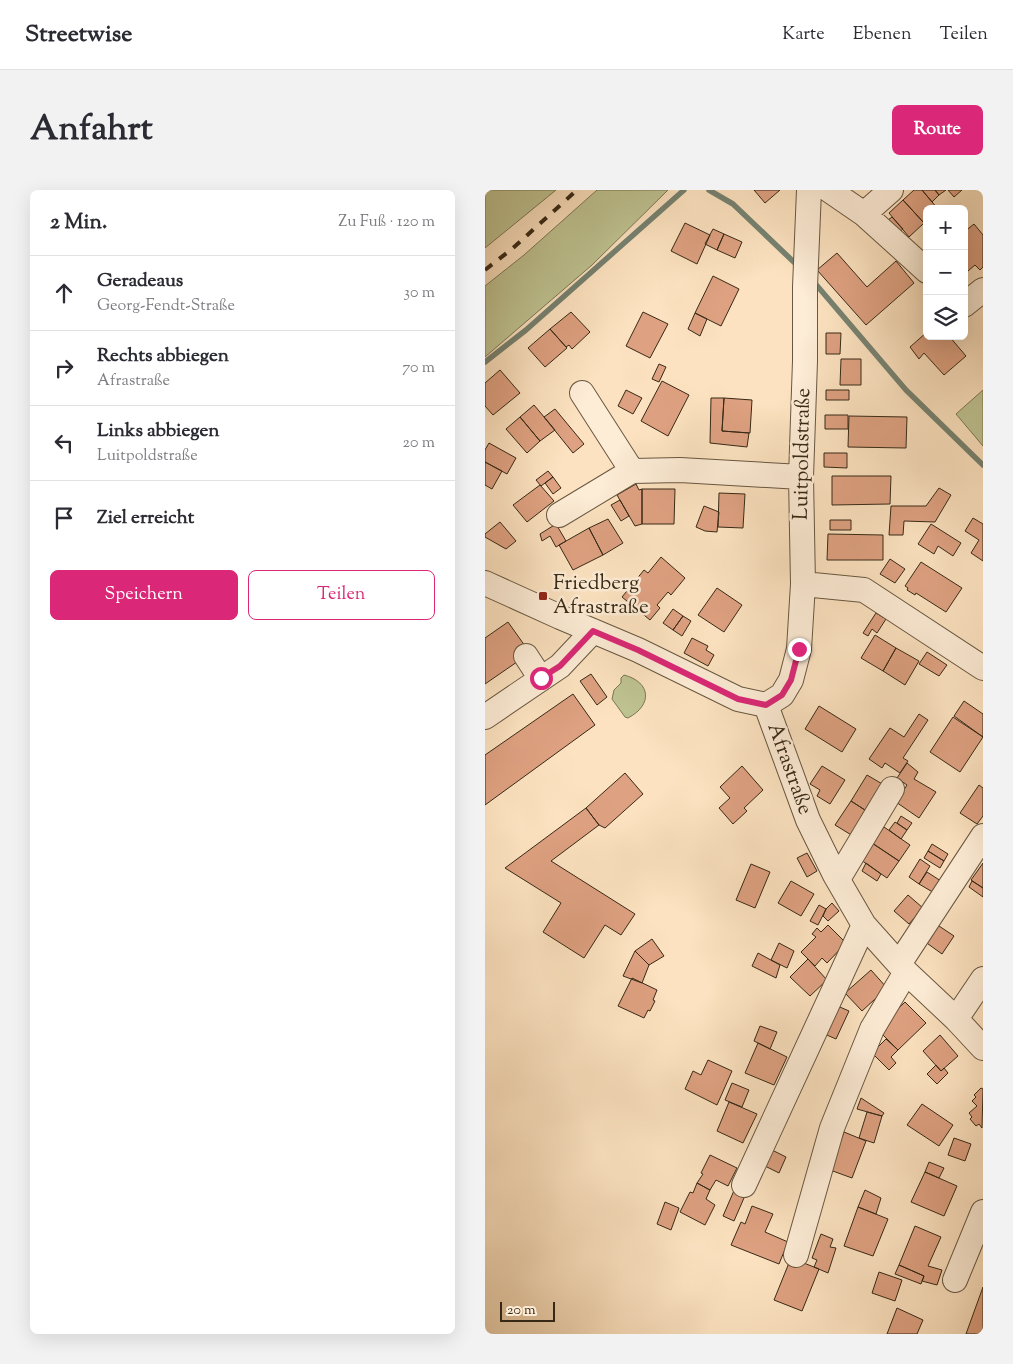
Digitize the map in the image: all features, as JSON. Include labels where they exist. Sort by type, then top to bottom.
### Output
[{"type":"street","name":"Luitpoldstraße","points":[[766,705],[782,695],[791,680],[799,649],[803,584],[801,477],[805,361],[806,230],[809,190]]},
{"type":"street","points":[[829,190],[864,214],[923,267]]},
{"type":"street","points":[[864,214],[891,190]]},
{"type":"street","points":[[968,303],[983,290]]},
{"type":"street","points":[[582,393],[632,472]]},
{"type":"street","points":[[559,515],[632,472],[680,470],[801,477]]},
{"type":"street","name":"Afrastraße","points":[[485,583],[638,650],[738,699],[766,705],[808,820],[838,879],[864,924],[903,968],[983,1048]]},
{"type":"street","points":[[803,584],[864,590],[983,668]]},
{"type":"street","points":[[485,717],[560,666],[593,631]]},
{"type":"street","points":[[526,656],[541,678]]},
{"type":"street","points":[[838,879],[892,789]]},
{"type":"street","points":[[796,1255],[832,1128],[872,1029],[903,968],[983,836]]},
{"type":"street","points":[[744,1185],[864,924]]},
{"type":"street","points":[[956,1019],[983,979]]},
{"type":"street","points":[[955,1280],[983,1212]]},
{"type":"green space","points":[[485,190],[556,190],[485,248]]},
{"type":"green space","points":[[597,190],[668,190],[592,265],[485,357],[485,286],[524,255]]},
{"type":"green space","points":[[983,390],[983,446],[956,414]]},
{"type":"green space","points":[[624,675],[640,683],[644,688],[645,694],[645,701],[642,707],[628,718],[625,717],[612,699],[614,690],[621,683],[621,678]]},
{"type":"building","points":[[754,190],[780,190],[765,203]]},
{"type":"building","points":[[914,190],[922,190],[935,205],[923,205],[923,222],[903,200]]},
{"type":"building","points":[[922,190],[935,190],[939,195],[932,202]]},
{"type":"building","points":[[935,190],[946,190],[939,195]]},
{"type":"building","points":[[948,190],[962,190],[954,197]]},
{"type":"building","points":[[903,200],[923,224],[909,237],[889,213]]},
{"type":"building","points":[[892,217],[903,229],[895,236],[884,223]]},
{"type":"building","points":[[685,223],[710,235],[697,264],[671,251]]},
{"type":"building","points":[[974,224],[983,235],[983,267],[980,270],[975,265],[968,271],[968,229]]},
{"type":"building","points":[[713,229],[724,234],[717,250],[705,244]]},
{"type":"building","points":[[724,234],[742,242],[735,258],[717,250]]},
{"type":"building","points":[[837,253],[867,287],[896,261],[914,283],[866,325],[817,270]]},
{"type":"building","points":[[713,276],[739,289],[721,326],[695,313]]},
{"type":"building","points":[[571,312],[590,332],[572,349],[569,345],[566,347],[550,329]]},
{"type":"building","points":[[643,312],[668,324],[650,358],[626,346]]},
{"type":"building","points":[[695,313],[707,319],[700,336],[688,329]]},
{"type":"building","points":[[550,329],[567,348],[545,367],[528,348]]},
{"type":"building","points":[[826,333],[841,333],[840,354],[826,354]]},
{"type":"building","points":[[923,336],[923,340],[952,340],[966,356],[944,375],[924,353],[919,359],[910,347]]},
{"type":"building","points":[[841,359],[861,359],[861,385],[840,385]]},
{"type":"building","points":[[659,364],[666,367],[659,382],[652,379]]},
{"type":"building","points":[[500,370],[520,393],[493,415],[485,406],[485,383]]},
{"type":"building","points":[[662,381],[689,395],[668,436],[641,421]]},
{"type":"building","points":[[626,390],[642,398],[633,414],[618,406]]},
{"type":"building","points":[[826,390],[849,390],[849,400],[826,400]]},
{"type":"building","points":[[711,398],[724,398],[722,431],[749,433],[747,447],[710,443]]},
{"type":"building","points":[[724,398],[752,400],[750,433],[722,431]]},
{"type":"building","points":[[534,405],[555,430],[540,441],[520,417]]},
{"type":"building","points":[[555,409],[584,444],[573,453],[544,417]]},
{"type":"building","points":[[825,415],[848,415],[848,429],[825,429]]},
{"type":"building","points":[[849,416],[907,417],[906,448],[848,447]]},
{"type":"building","points":[[520,417],[540,441],[527,453],[506,429]]},
{"type":"building","points":[[489,443],[516,458],[507,474],[485,462],[485,450]]},
{"type":"building","points":[[824,453],[847,453],[847,468],[824,467]]},
{"type":"building","points":[[485,462],[502,471],[492,489],[485,485]]},
{"type":"building","points":[[548,471],[553,477],[541,486],[536,480]]},
{"type":"building","points":[[832,476],[891,476],[890,504],[832,505]]},
{"type":"building","points":[[553,477],[561,488],[553,494],[545,483]]},
{"type":"building","points":[[636,484],[639,490],[642,489],[642,524],[635,526],[617,495]]},
{"type":"building","points":[[540,485],[554,501],[527,522],[513,505]]},
{"type":"building","points":[[939,488],[951,495],[935,522],[904,521],[903,535],[889,535],[891,506],[926,506]]},
{"type":"building","points":[[642,489],[675,489],[674,524],[642,524]]},
{"type":"building","points":[[719,493],[745,494],[743,528],[718,527]]},
{"type":"building","points":[[620,500],[629,516],[621,521],[611,505]]},
{"type":"building","points":[[704,506],[719,512],[717,532],[705,531],[696,527]]},
{"type":"building","points":[[973,518],[983,524],[983,561],[971,553],[979,540],[965,531]]},
{"type":"building","points":[[608,519],[623,543],[603,555],[589,528]]},
{"type":"building","points":[[830,520],[851,520],[851,530],[830,530]]},
{"type":"building","points":[[500,522],[516,541],[506,549],[485,537],[485,534]]},
{"type":"building","points":[[556,524],[566,541],[556,547],[550,536],[542,541],[540,534]]},
{"type":"building","points":[[931,524],[961,543],[953,556],[938,546],[934,554],[918,544]]},
{"type":"building","points":[[589,528],[603,555],[573,570],[559,545]]},
{"type":"building","points":[[828,534],[883,535],[883,560],[827,560]]},
{"type":"building","points":[[661,557],[685,578],[671,595],[668,592],[657,605],[660,608],[650,620],[622,597],[644,570],[648,573]]},
{"type":"building","points":[[890,559],[905,569],[895,583],[880,574]]},
{"type":"building","points":[[921,562],[962,588],[946,612],[916,593],[915,595],[907,590],[908,588],[905,586]]},
{"type":"building","points":[[717,588],[742,605],[724,632],[698,615]]},
{"type":"building","points":[[673,609],[683,616],[673,630],[663,623]]},
{"type":"building","points":[[876,613],[886,619],[877,633],[872,629],[868,636],[863,633]]},
{"type":"building","points":[[683,616],[691,621],[682,636],[673,630]]},
{"type":"building","points":[[508,622],[530,653],[485,684],[485,638]]},
{"type":"building","points":[[875,635],[896,648],[883,671],[861,658]]},
{"type":"building","points":[[692,638],[708,646],[706,650],[714,655],[708,666],[684,653]]},
{"type":"building","points":[[896,648],[919,661],[905,685],[883,671]]},
{"type":"building","points":[[927,652],[947,665],[939,676],[919,664]]},
{"type":"building","points":[[591,674],[607,697],[597,705],[580,681]]},
{"type":"building","points":[[573,694],[595,725],[485,805],[485,755]]},
{"type":"building","points":[[964,701],[983,714],[983,737],[954,716]]},
{"type":"building","points":[[819,706],[856,729],[842,752],[805,729]]},
{"type":"building","points":[[919,714],[928,720],[903,758],[908,761],[900,773],[885,763],[882,768],[869,759],[890,728],[904,737]]},
{"type":"building","points":[[953,717],[983,737],[960,772],[930,752]]},
{"type":"building","points":[[907,763],[918,772],[914,779],[936,792],[919,818],[896,802],[907,785],[897,778]]},
{"type":"building","points":[[742,766],[763,790],[744,808],[747,811],[733,824],[719,808],[730,798],[720,787]]},
{"type":"building","points":[[822,766],[845,780],[830,804],[817,796],[820,790],[810,784]]},
{"type":"building","points":[[625,773],[643,794],[605,828],[599,825],[586,808]]},
{"type":"building","points":[[867,775],[884,785],[868,812],[851,801]]},
{"type":"building","points":[[979,785],[983,788],[983,816],[977,824],[960,813]]},
{"type":"building","points":[[851,801],[868,812],[853,836],[835,825]]},
{"type":"building","points":[[586,808],[599,825],[551,861],[635,914],[621,935],[605,925],[584,958],[543,932],[561,903],[505,868]]},
{"type":"building","points":[[901,816],[912,823],[907,830],[897,823]]},
{"type":"building","points":[[895,822],[907,830],[901,839],[889,830]]},
{"type":"building","points":[[884,827],[910,845],[899,861],[872,843]]},
{"type":"building","points":[[872,843],[899,861],[887,878],[861,860]]},
{"type":"building","points":[[932,844],[948,854],[944,861],[928,851]]},
{"type":"building","points":[[928,851],[944,861],[940,868],[924,858]]},
{"type":"building","points":[[807,853],[817,871],[807,877],[797,858]]},
{"type":"building","points":[[920,859],[930,866],[919,884],[909,877]]},
{"type":"building","points":[[866,863],[881,874],[877,881],[862,871]]},
{"type":"building","points":[[983,863],[983,888],[971,880]]},
{"type":"building","points":[[751,864],[770,872],[755,908],[736,900]]},
{"type":"building","points":[[927,872],[944,883],[936,894],[919,884]]},
{"type":"building","points":[[791,881],[814,894],[801,916],[778,903]]},
{"type":"building","points":[[972,881],[983,888],[983,897],[969,887]]},
{"type":"building","points":[[908,895],[923,908],[909,924],[894,911]]},
{"type":"building","points":[[832,903],[839,911],[828,921],[823,916],[826,909]]},
{"type":"building","points":[[819,905],[826,909],[818,925],[810,921]]},
{"type":"building","points":[[936,924],[954,936],[942,954],[924,941]]},
{"type":"building","points":[[828,925],[846,943],[827,963],[822,958],[815,966],[801,952],[816,937],[812,934],[817,928],[821,932]]},
{"type":"building","points":[[652,939],[664,956],[649,965],[635,951]]},
{"type":"building","points":[[779,943],[794,951],[787,968],[771,960]]},
{"type":"building","points":[[635,951],[649,965],[642,983],[623,976]]},
{"type":"building","points":[[758,953],[780,965],[776,978],[752,966]]},
{"type":"building","points":[[808,959],[827,980],[810,996],[790,977]]},
{"type":"building","points":[[871,970],[887,988],[862,1011],[845,993]]},
{"type":"building","points":[[632,978],[657,990],[653,1000],[655,1001],[644,1018],[618,1006]]},
{"type":"building","points":[[905,1002],[926,1023],[898,1050],[877,1029]]},
{"type":"building","points":[[833,1004],[849,1011],[836,1039],[820,1032]]},
{"type":"building","points":[[760,1026],[777,1032],[770,1049],[754,1041]]},
{"type":"building","points":[[940,1035],[958,1056],[941,1071],[923,1051]]},
{"type":"building","points":[[886,1039],[898,1050],[891,1057],[896,1063],[889,1070],[872,1053]]},
{"type":"building","points":[[758,1043],[787,1057],[774,1085],[745,1073]]},
{"type":"building","points":[[708,1060],[732,1071],[717,1105],[685,1089],[693,1071],[701,1075]]},
{"type":"building","points":[[936,1065],[941,1071],[944,1068],[948,1073],[937,1084],[927,1074]]},
{"type":"building","points":[[732,1083],[749,1090],[742,1107],[725,1100]]},
{"type":"building","points":[[981,1088],[983,1089],[982,1128],[979,1124],[976,1126],[970,1119],[972,1117],[969,1113],[977,1106],[972,1101],[976,1097],[974,1095]]},
{"type":"building","points":[[861,1098],[884,1113],[882,1116],[857,1109]]},
{"type":"building","points":[[729,1102],[757,1114],[743,1143],[717,1131]]},
{"type":"building","points":[[922,1104],[953,1125],[939,1146],[907,1125]]},
{"type":"building","points":[[867,1112],[882,1116],[874,1143],[859,1138]]},
{"type":"building","points":[[844,1132],[866,1141],[852,1178],[830,1170]]},
{"type":"building","points":[[954,1138],[971,1144],[965,1161],[948,1155]]},
{"type":"building","points":[[768,1148],[786,1157],[779,1173],[761,1164]]},
{"type":"building","points":[[710,1155],[737,1168],[728,1186],[716,1180],[710,1190],[697,1183],[703,1174],[701,1173]]},
{"type":"building","points":[[929,1162],[944,1168],[939,1178],[925,1172]]},
{"type":"building","points":[[925,1172],[957,1186],[944,1216],[911,1202]]},
{"type":"building","points":[[697,1183],[710,1190],[706,1199],[715,1205],[705,1225],[680,1212],[690,1192],[693,1193]]},
{"type":"building","points":[[736,1186],[747,1191],[734,1221],[723,1216]]},
{"type":"building","points":[[865,1190],[881,1198],[876,1214],[858,1207]]},
{"type":"building","points":[[665,1202],[679,1208],[671,1230],[657,1224]]},
{"type":"building","points":[[752,1206],[773,1214],[765,1232],[788,1242],[779,1264],[731,1245],[741,1222],[745,1224]]},
{"type":"building","points":[[858,1207],[888,1219],[873,1256],[844,1246]]},
{"type":"building","points":[[915,1226],[941,1237],[928,1266],[942,1270],[937,1285],[922,1281],[924,1276],[899,1265]]},
{"type":"building","points":[[821,1234],[833,1239],[830,1247],[836,1248],[828,1273],[814,1267],[817,1260],[812,1258]]},
{"type":"building","points":[[791,1258],[819,1269],[802,1311],[774,1300]]},
{"type":"building","points":[[899,1265],[924,1276],[921,1284],[895,1274]]},
{"type":"building","points":[[879,1272],[902,1280],[895,1301],[872,1293]]},
{"type":"building","points":[[983,1287],[983,1334],[966,1334]]},
{"type":"building","points":[[897,1308],[923,1320],[917,1334],[887,1334]]},
{"type":"waterway","points":[[485,362],[526,330],[684,190]]},
{"type":"waterway","points":[[709,190],[733,204],[798,266]]},
{"type":"waterway","points":[[813,281],[906,390],[983,465]]},
{"type":"railway","points":[[485,270],[513,248],[577,190]]},
{"type":"place","name":"Friedberg Afrastraße","points":[[543,596]]},
{"type":"route","points":[[541,678],[560,666],[593,631],[638,650],[738,699],[766,705],[779,698],[791,680],[799,649]]}]
